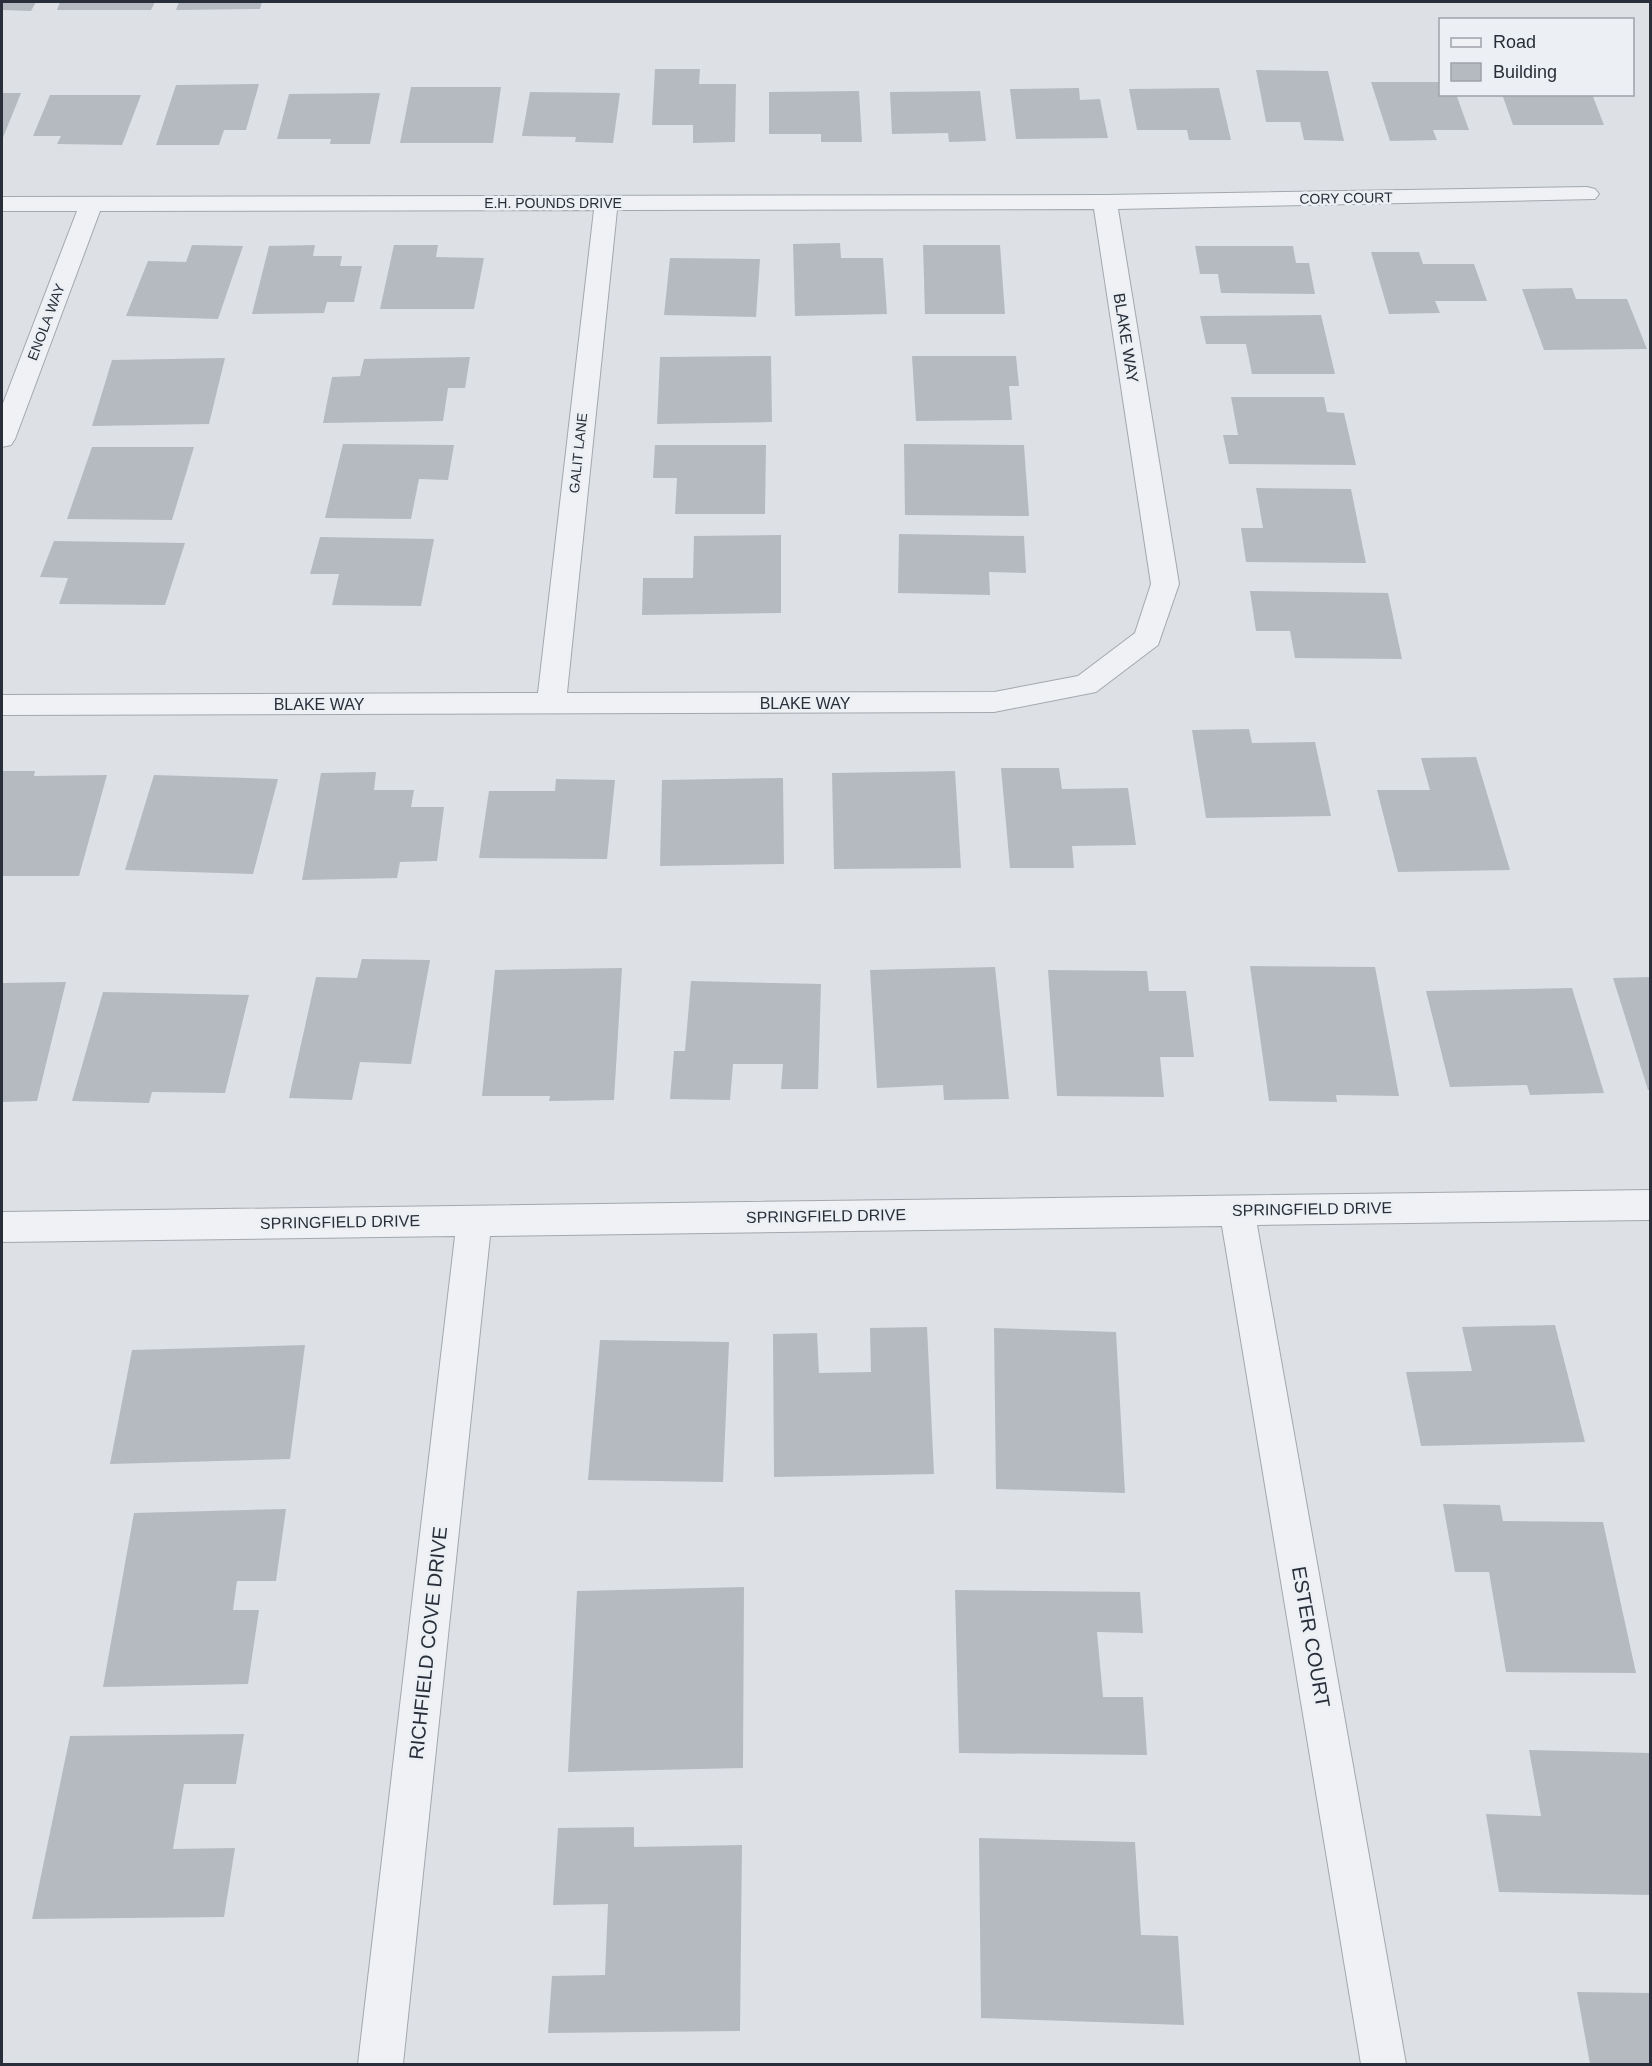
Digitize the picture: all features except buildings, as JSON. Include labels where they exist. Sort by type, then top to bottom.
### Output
[{"type":"street","name":"CORY COURT","points":[[1105,202],[1587,194]]},
{"type":"street","name":"E.H. POUNDS DRIVE","points":[[2,204],[1105,202]]},
{"type":"street","name":"BLAKE WAY","points":[[2,705],[994,702],[1086,685],[1148,638],[1165,584],[1105,202]]},
{"type":"street","name":"GALIT LANE","points":[[551,704],[606,203]]},
{"type":"street","name":"ENOLA WAY","points":[[2,439],[91,204]]},
{"type":"street","name":"SPRINGFIELD DRIVE","points":[[2,1227],[1650,1205]]},
{"type":"street","name":"ESTER COURT","points":[[1237,1210],[1384,2064]]},
{"type":"street","name":"RICHFIELD COVE DRIVE","points":[[381,2064],[474,1221]]}]
